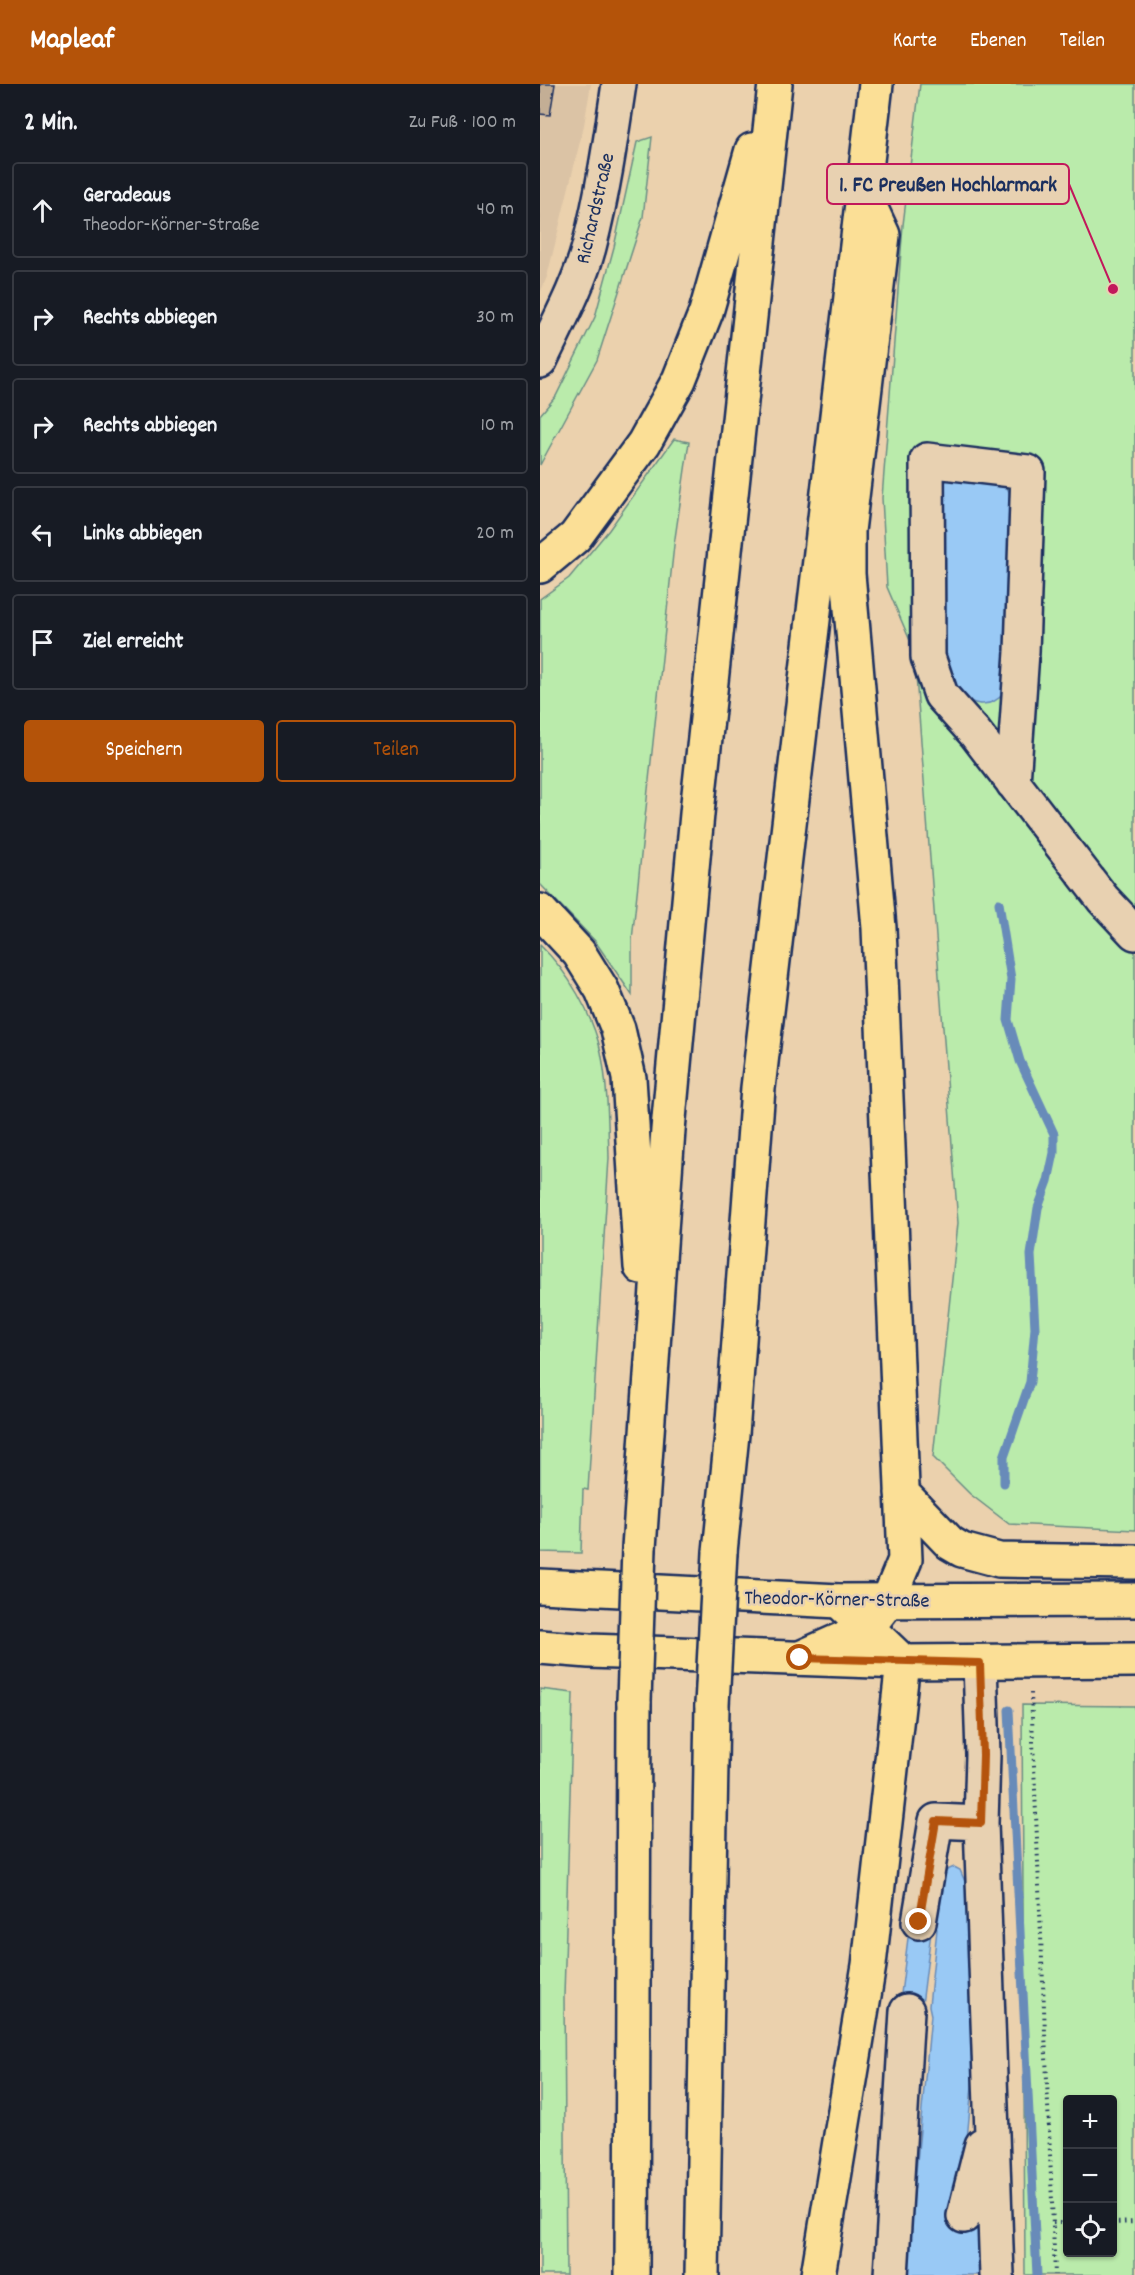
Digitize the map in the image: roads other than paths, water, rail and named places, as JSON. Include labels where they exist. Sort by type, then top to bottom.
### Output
[{"type":"main road","points":[[540,566],[575,537],[644,443],[679,380],[706,312],[747,171],[769,84]]},
{"type":"main road","points":[[632,2275],[634,1701],[639,1548],[649,1390],[668,1130],[698,803],[775,84]]},
{"type":"main road","points":[[702,2275],[712,1705],[720,1552],[732,1434],[758,1088],[876,84]]},
{"type":"main road","points":[[800,1658],[867,1628],[888,1601],[905,1560],[879,928],[848,574],[848,531],[883,235],[864,194]]},
{"type":"main road","points":[[540,911],[579,953],[602,990],[620,1039],[629,1078],[649,1390]]},
{"type":"main road","points":[[902,1493],[950,1543],[962,1550],[999,1560],[1135,1562]]},
{"type":"main road","name":"Theodor-Körner-Straße","points":[[540,1586],[839,1601],[1135,1600]]},
{"type":"main road","points":[[839,1601],[903,1662]]},
{"type":"main road","points":[[540,1647],[903,1662],[1135,1660]]},
{"type":"main road","points":[[818,2275],[869,1965],[903,1662]]},
{"type":"street","name":"Richardstraße","points":[[540,360],[562,316],[588,249],[605,172],[619,84]]},
{"type":"street","points":[[1014,783],[1022,652],[1028,472],[927,460],[928,657],[941,695],[1014,783],[1103,899],[1135,933]]},
{"type":"street","points":[[980,1663],[983,1755],[981,1823],[997,2275]]},
{"type":"street","points":[[919,1922],[936,1821],[981,1823]]},
{"type":"street","points":[[891,2275],[907,2011]]},
{"type":"street","points":[[964,2216],[992,2108]]},
{"type":"water","points":[[939,474],[1005,483],[1009,492],[1012,525],[1005,692],[990,703],[974,703],[944,685]]},
{"type":"water","points":[[954,1867],[960,1870],[966,1884],[973,2075],[966,2150],[982,2186],[985,2275],[906,2275],[937,1929],[929,1926],[935,1896],[947,1870]]},
{"type":"water","points":[[909,1930],[931,1932],[922,2005],[900,2002]]},
{"type":"waterway","points":[[999,903],[1011,979],[1008,1020],[1020,1061],[1054,1134],[1054,1153],[1048,1181],[1038,1208],[1031,1255],[1035,1328],[1030,1382],[1004,1457],[1004,1483]]},
{"type":"waterway","points":[[1009,1710],[1037,2275]]},
{"type":"place","name":"1. FC Preußen Hochlarmark","points":[[1113,289]]}]
